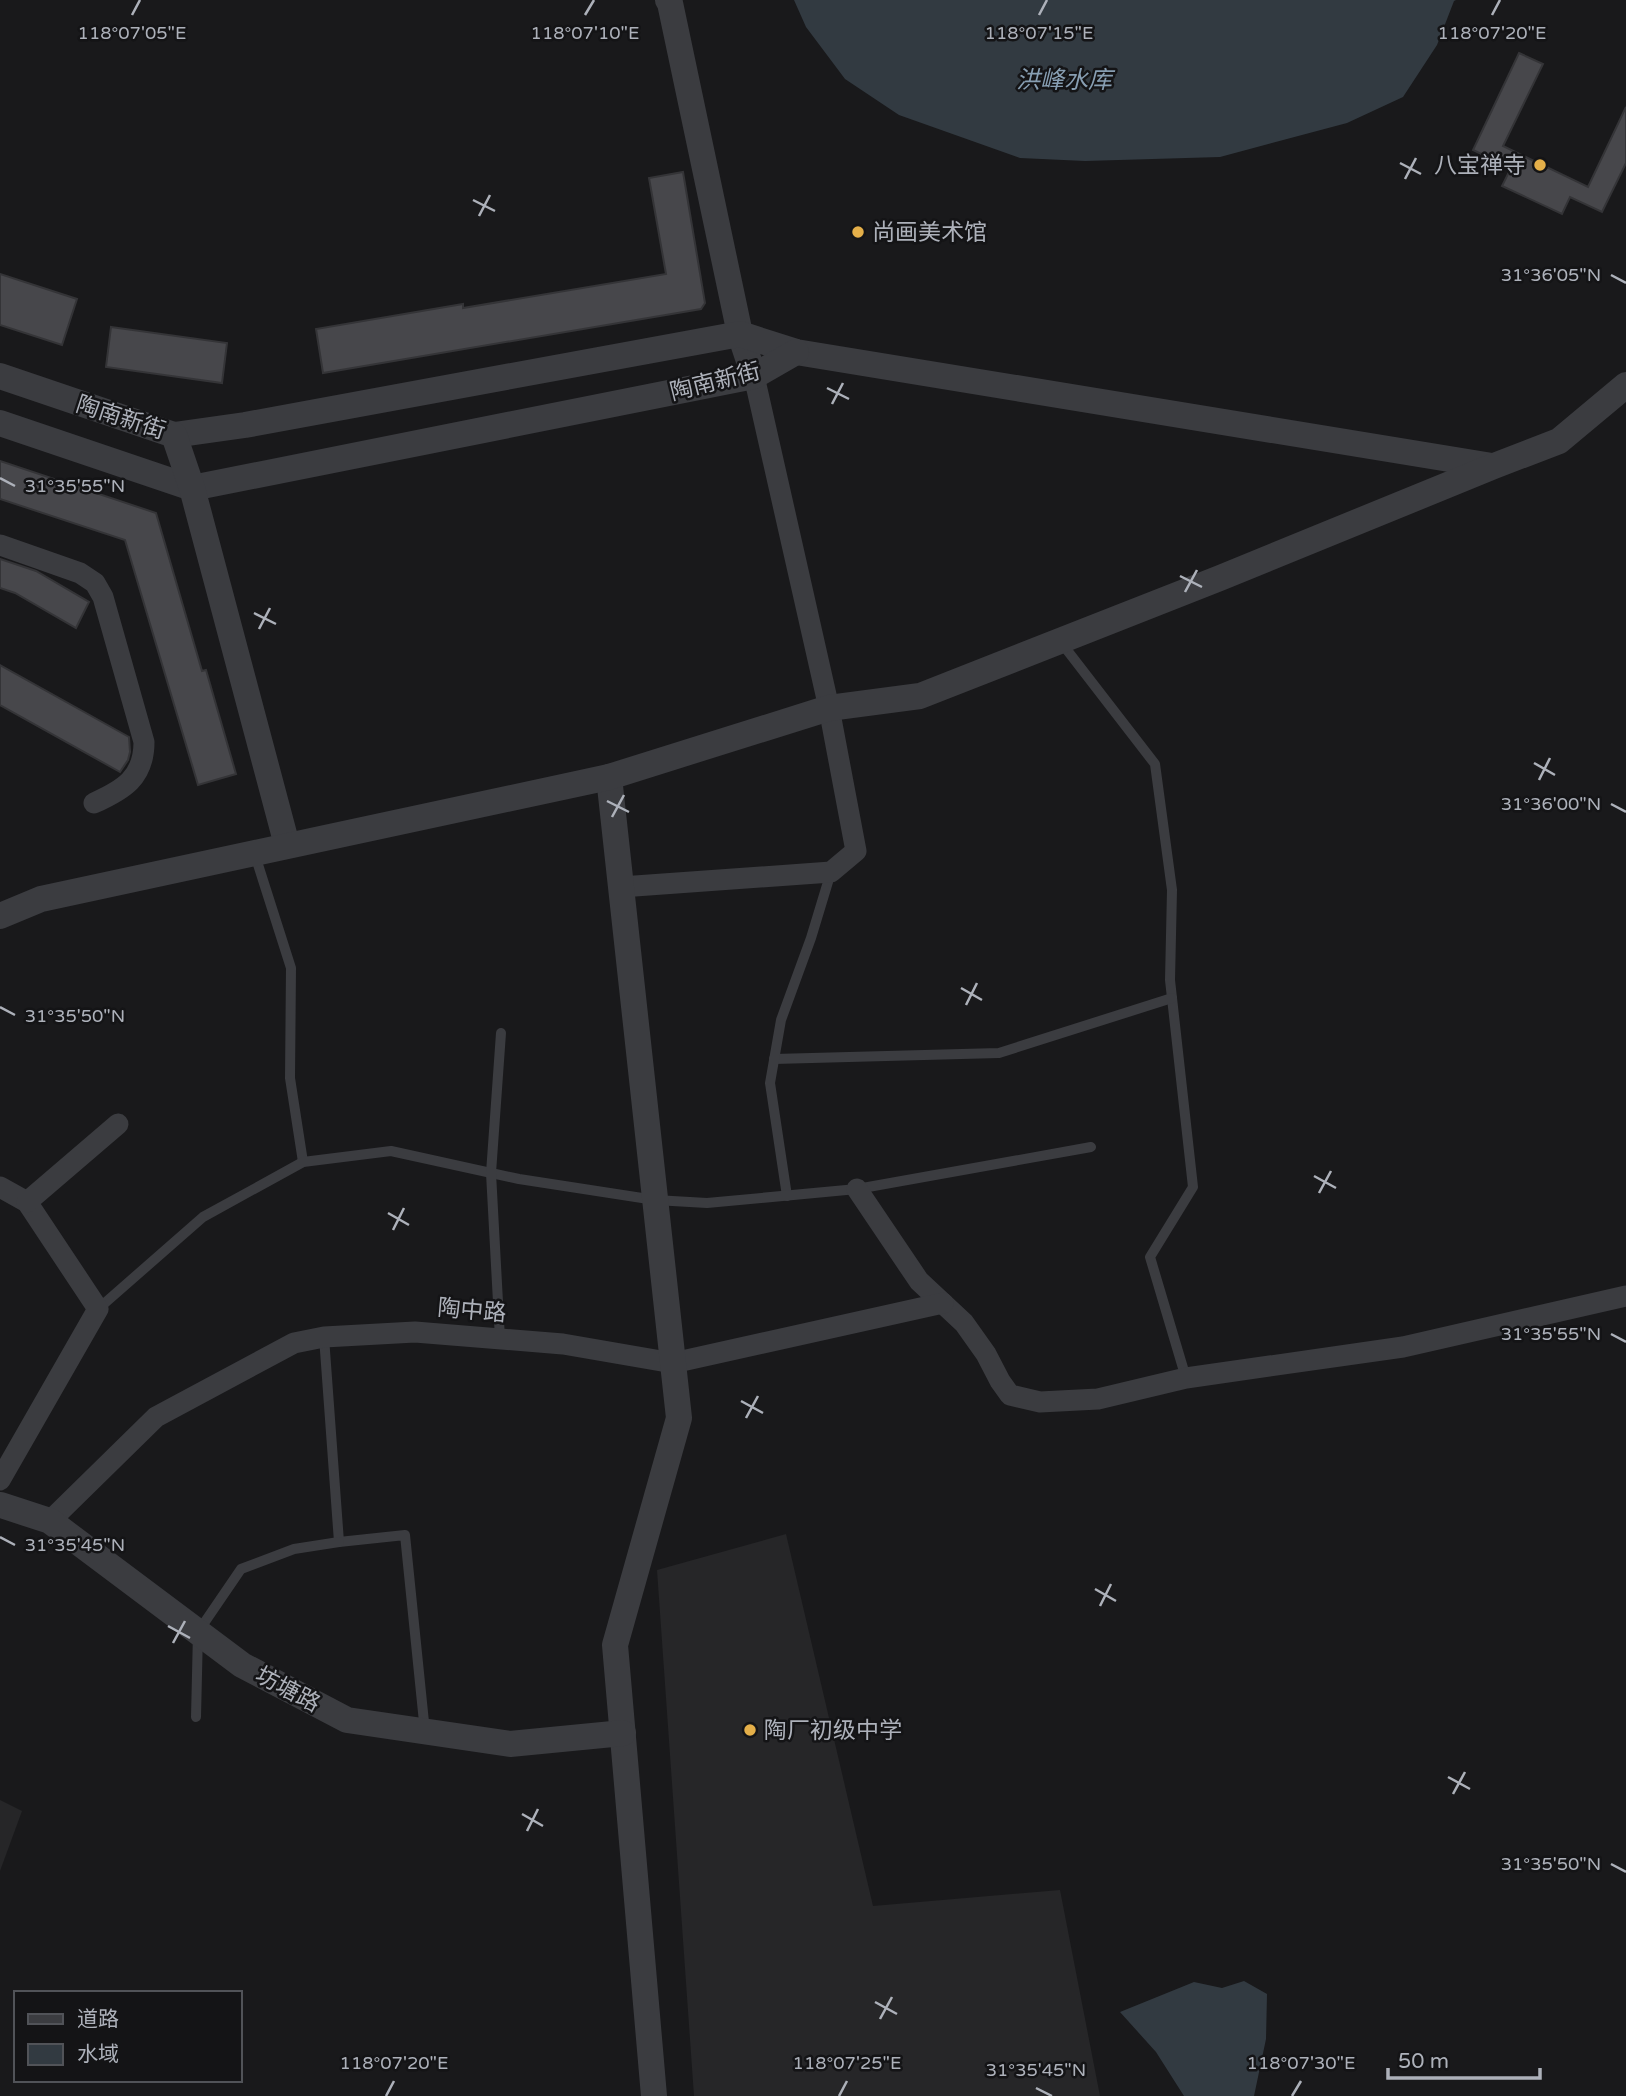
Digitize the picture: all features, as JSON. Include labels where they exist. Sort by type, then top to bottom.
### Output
[{"type":"street","points":[[621,887],[831,872],[856,851],[829,708],[754,376],[740,334],[670,3],[667,0]]},
{"type":"street","name":"陶南新街","points":[[0,376],[174,435],[246,425],[740,334],[796,352]]},
{"type":"street","points":[[796,352],[1494,466]]},
{"type":"street","name":"陶南新街","points":[[0,423],[192,488],[754,376],[796,352]]},
{"type":"street","points":[[0,916],[41,899],[609,777],[829,708],[920,696],[1559,441],[1626,385]]},
{"type":"street","points":[[174,435],[192,488],[287,845]]},
{"type":"street","points":[[0,545],[80,573],[95,583],[103,597],[144,742],[144,754],[130,782],[119,791],[94,803]]},
{"type":"street","points":[[609,777],[679,1418],[615,1645],[654,2096]]},
{"type":"street","points":[[27,1202],[118,1124]]},
{"type":"street","points":[[0,1187],[27,1202],[98,1309],[0,1480]]},
{"type":"street","points":[[857,1189],[919,1281],[964,1323],[1010,1395],[1040,1402],[1098,1399],[1186,1378],[1403,1347],[1626,1296]]},
{"type":"street","name":"陶中路","points":[[50,1521],[156,1417],[294,1343],[324,1337],[415,1332],[563,1344],[673,1363],[943,1303]]},
{"type":"street","points":[[0,1504],[0,1527]]},
{"type":"street","name":"坊塘路","points":[[0,1504],[50,1521],[242,1665],[347,1720],[510,1744],[622,1733]]},
{"type":"lane","points":[[1060,641],[1155,764],[1172,890],[1170,980],[1193,1187],[1150,1257],[1186,1378]]},
{"type":"lane","points":[[254,852],[291,968],[290,1078],[303,1162]]},
{"type":"lane","points":[[787,1196],[770,1083],[781,1020],[811,938],[831,872]]},
{"type":"lane","points":[[774,1059],[999,1053],[1172,998]]},
{"type":"lane","points":[[500,1339],[491,1173],[501,1033]]},
{"type":"lane","points":[[98,1309],[203,1217],[303,1162],[391,1151],[519,1179],[655,1200],[708,1203],[857,1189],[1091,1147]]},
{"type":"lane","points":[[324,1337],[339,1542]]},
{"type":"lane","points":[[196,1717],[198,1632],[241,1569],[294,1549],[405,1535],[425,1732]]},
{"type":"shaded area","name":"陶厂初级中学","points":[[786,1534],[873,1906],[1060,1890],[1100,2096],[694,2096],[657,1570]]},
{"type":"shaded area","points":[[0,1800],[22,1811],[0,1871]]},
{"type":"water","name":"洪峰水库","points":[[794,0],[1456,0],[1437,45],[1403,97],[1347,123],[1220,157],[1085,161],[1020,158],[899,115],[845,79],[806,27]]},
{"type":"water","points":[[1244,1981],[1267,1994],[1266,2039],[1254,2096],[1184,2096],[1156,2052],[1120,2012],[1194,1982],[1222,1988]]},
{"type":"building","points":[[1519,53],[1543,64],[1503,146],[1588,187],[1626,107],[1626,163],[1602,212],[1570,197],[1562,214],[1502,186],[1511,168],[1473,150]]},
{"type":"building","points":[[683,172],[705,303],[701,309],[323,373],[316,329],[666,274],[649,178]]},
{"type":"building","points":[[0,274],[77,299],[62,345],[0,325]]},
{"type":"building","points":[[111,327],[227,343],[222,383],[106,367]]},
{"type":"building","points":[[0,461],[156,513],[202,671],[206,670],[236,774],[198,785],[125,540],[0,499]]},
{"type":"building","points":[[0,559],[36,571],[89,602],[76,628],[15,593],[0,588]]},
{"type":"building","points":[[0,665],[129,737],[128,760],[120,772],[0,705]]},
{"type":"place","name":"八宝禅寺","points":[[1540,165]]},
{"type":"place","name":"尚画美术馆","points":[[858,232]]},
{"type":"place","name":"陶厂初级中学","points":[[750,1730]]}]
